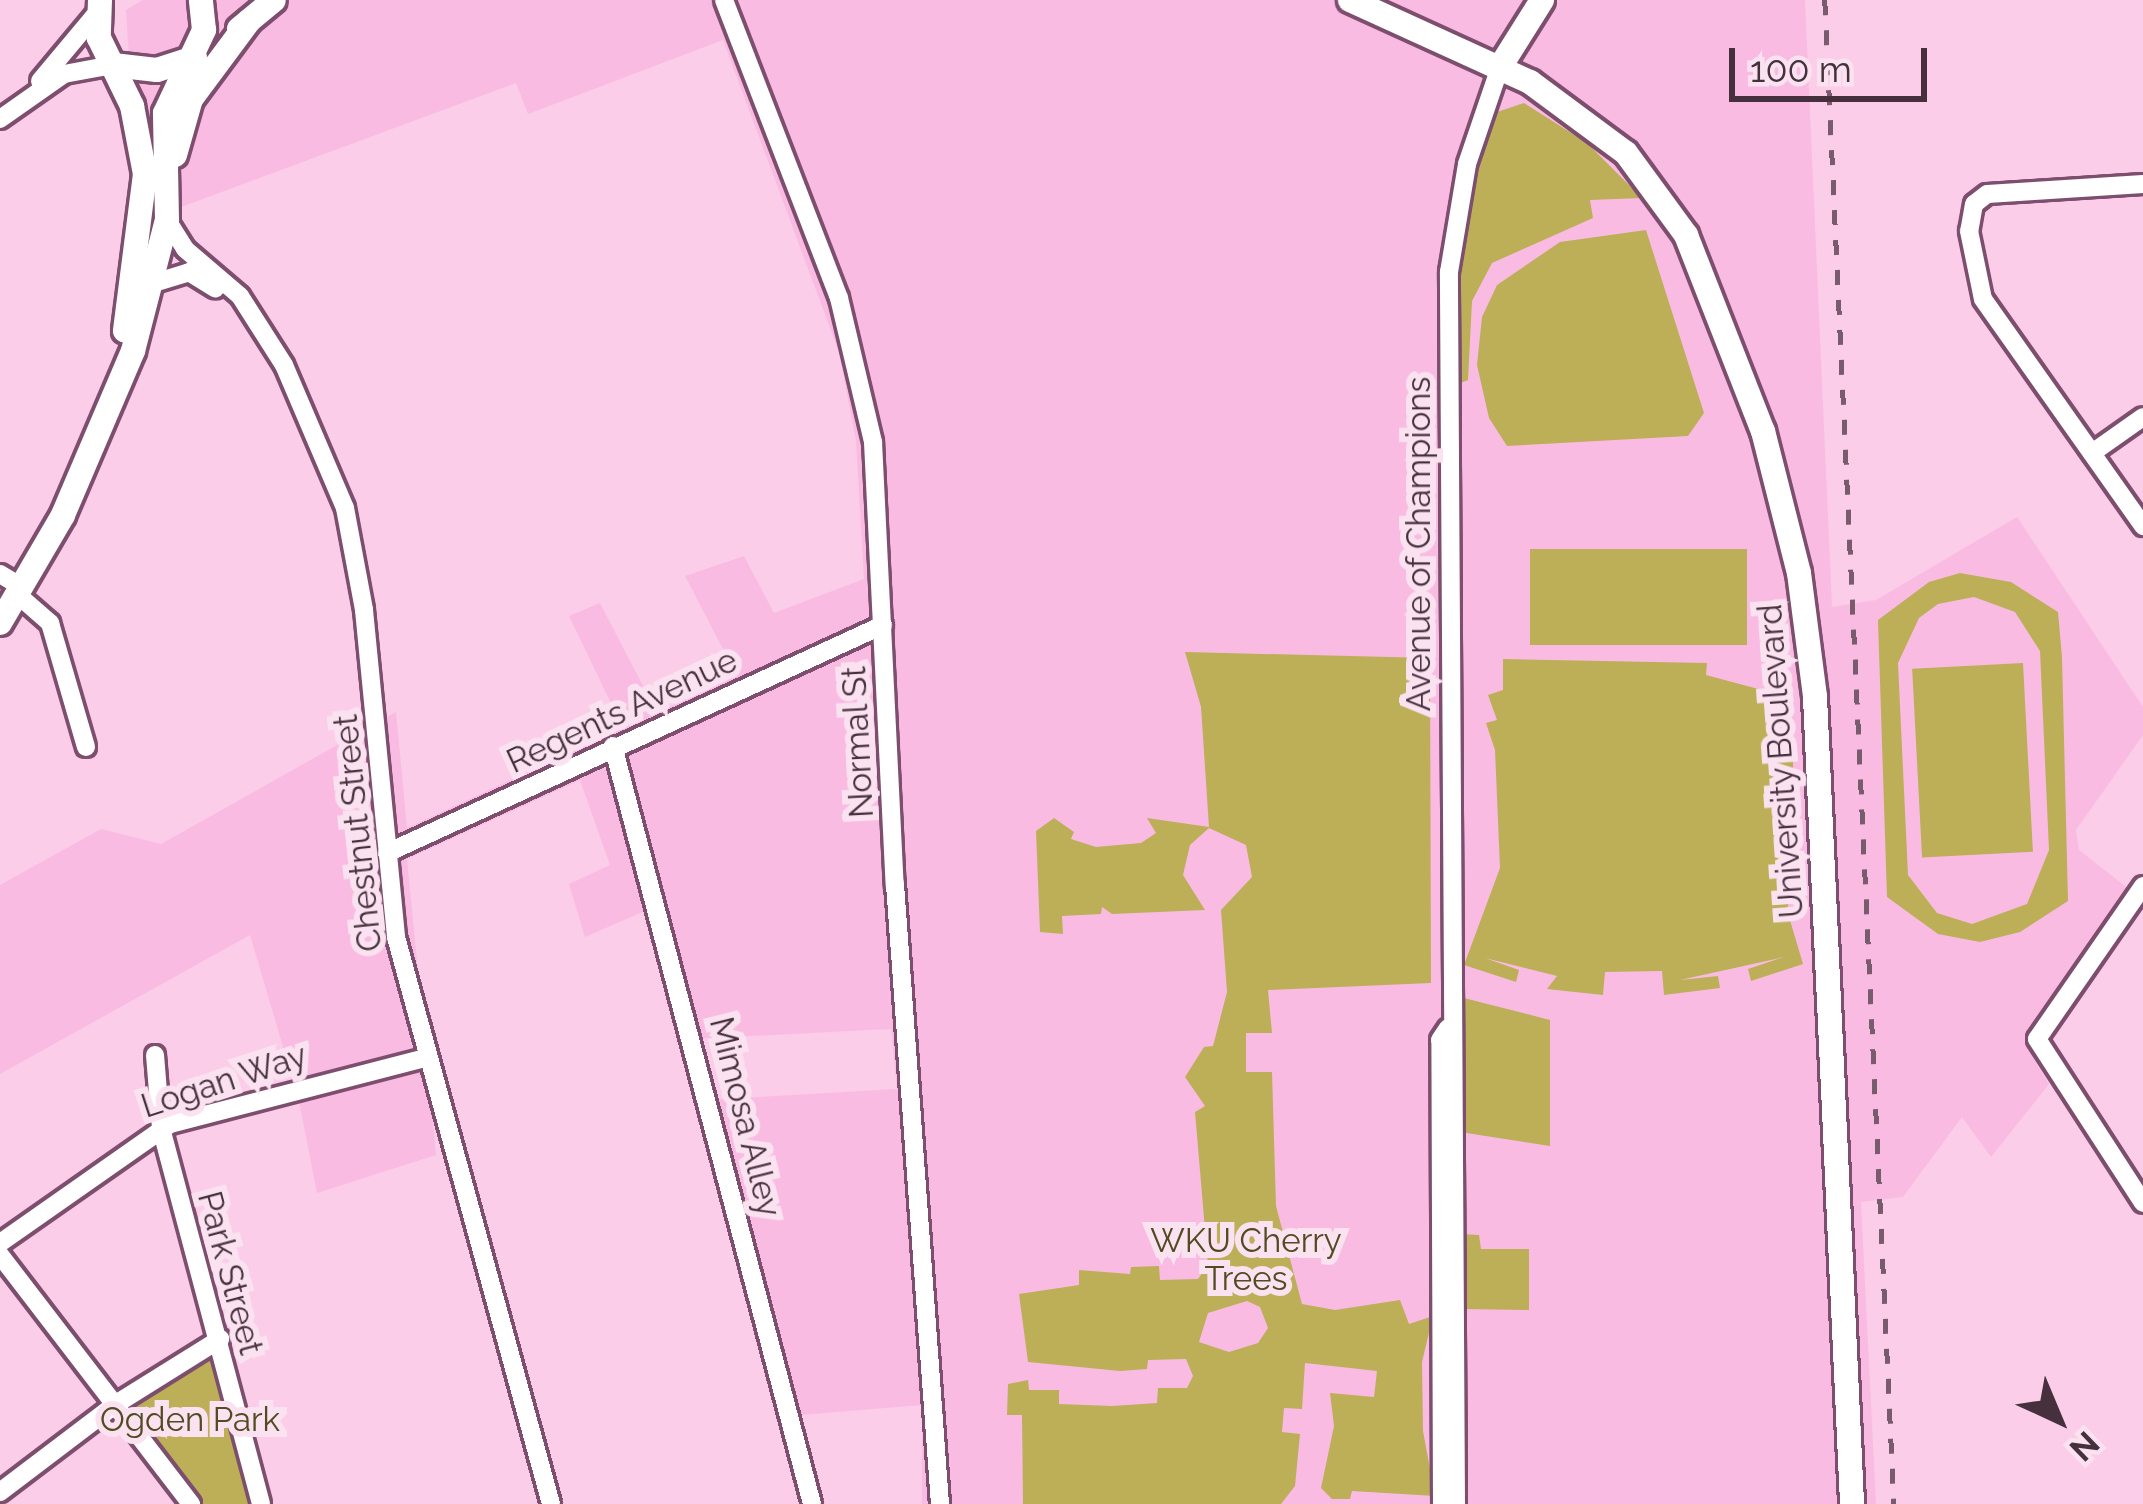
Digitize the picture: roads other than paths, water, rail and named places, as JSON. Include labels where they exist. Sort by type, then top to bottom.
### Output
[{"type":"main road","points":[[168,210],[165,112],[205,30],[201,0]]},
{"type":"main road","points":[[113,65],[157,70],[190,60],[274,0]]},
{"type":"main road","points":[[1500,68],[1543,0]]},
{"type":"main road","name":"University Boulevard","points":[[1367,4],[1500,68],[1604,133],[1673,212],[1740,365],[1790,526],[1818,738],[1852,1504]]},
{"type":"main road","points":[[98,7],[113,65],[139,129],[145,174],[115,387]]},
{"type":"main road","points":[[0,623],[64,515],[154,283],[184,114],[249,21]]},
{"type":"street","name":"Normal St","points":[[724,0],[856,355],[873,442],[940,1504]]},
{"type":"street","points":[[6,115],[98,7]]},
{"type":"street","points":[[6,115],[64,74],[113,65]]},
{"type":"street","name":"Avenue of Champions","points":[[1456,1504],[1454,1039],[1448,1028],[1449,272],[1466,164],[1500,68]]},
{"type":"street","points":[[2143,184],[1987,194],[1969,220],[1978,287],[2143,526]]},
{"type":"street","name":"Chestnut Street","points":[[168,210],[243,308],[308,409],[345,508],[395,937],[551,1504]]},
{"type":"street","name":"Chestnut Street","points":[[154,283],[189,272],[243,308]]},
{"type":"street","points":[[2092,453],[2143,417]]},
{"type":"street","points":[[0,574],[50,622],[86,747]]},
{"type":"street","name":"Regents Avenue","points":[[387,853],[883,625]]},
{"type":"street","name":"Mimosa Alley","points":[[613,746],[812,1504]]},
{"type":"street","points":[[2143,886],[2056,1002],[2039,1046],[2143,1203]]},
{"type":"street","name":"Avenue of Champions","points":[[1442,1504],[1440,1040],[1448,1028]]},
{"type":"street","name":"Park Street","points":[[154,1055],[161,1128],[261,1504]]},
{"type":"street","name":"Logan Way","points":[[0,1243],[161,1128],[426,1058]]},
{"type":"street","points":[[0,1255],[191,1504]]},
{"type":"street","points":[[0,1492],[116,1404],[220,1339]]},
{"type":"railway","points":[[1825,0],[1894,1504]]},
{"type":"park label","name":"WKU Cherry Trees","points":[[1246,1260]]},
{"type":"park label","name":"Ogden Park","points":[[190,1420]]}]
